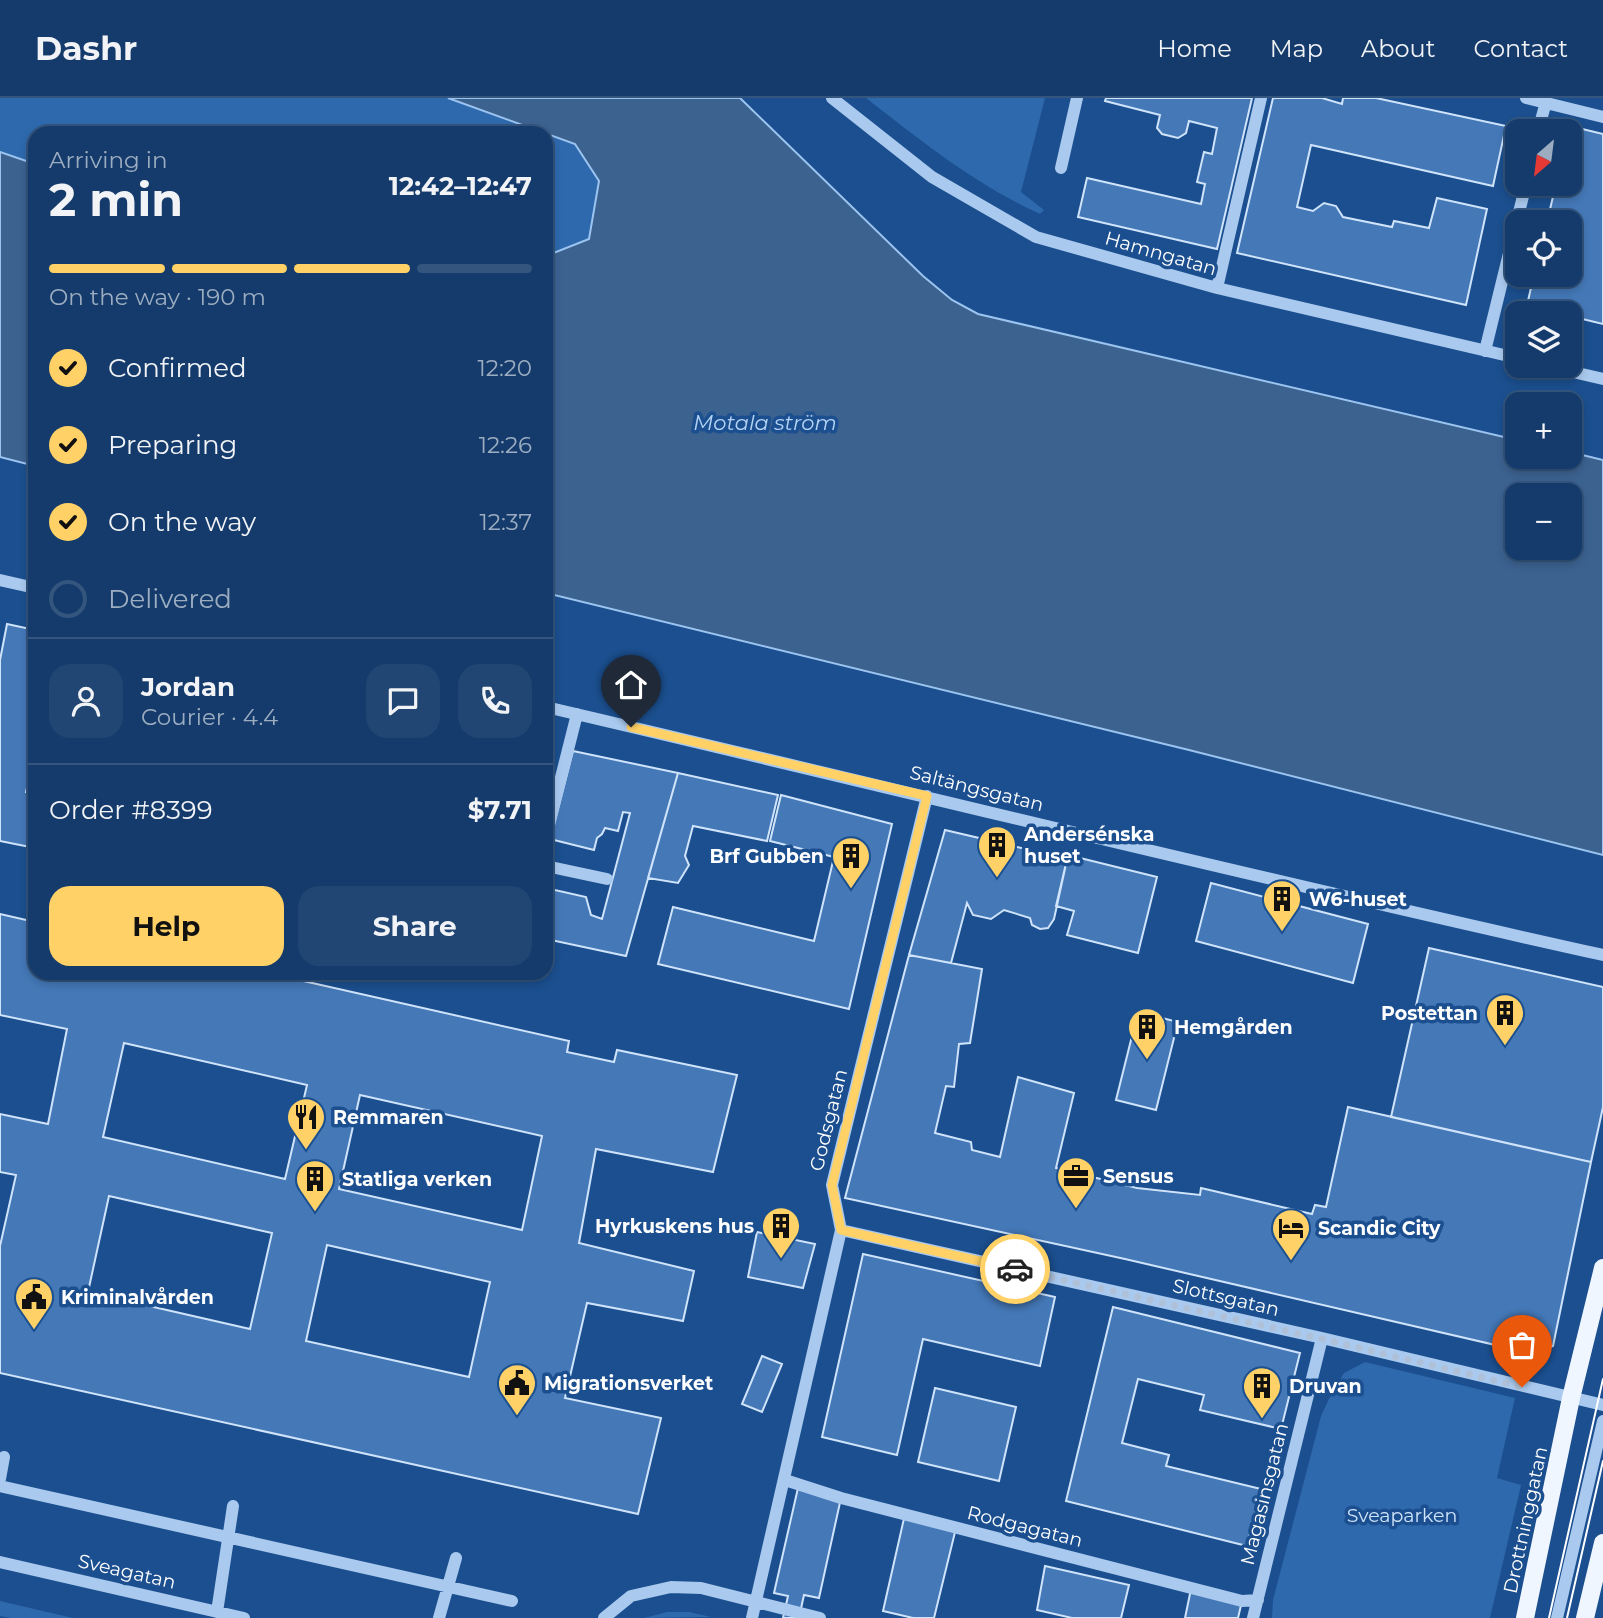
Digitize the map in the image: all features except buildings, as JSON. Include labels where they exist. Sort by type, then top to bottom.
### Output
[{"type":"main road","name":"Drottninggatan","points":[[1525,1618],[1603,1268]]},
{"type":"main road","points":[[1585,1618],[1603,1542]]},
{"type":"street","name":"Hamngatan","points":[[832,98],[932,177],[1036,237],[1217,288],[1505,355]]},
{"type":"street","points":[[1061,168],[1077,98]]},
{"type":"street","points":[[1217,288],[1261,98]]},
{"type":"street","points":[[1526,98],[1603,117]]},
{"type":"street","points":[[1541,119],[1546,102]]},
{"type":"street","points":[[1485,351],[1522,196]]},
{"type":"street","points":[[1582,374],[1603,379]]},
{"type":"street","points":[[0,580],[28,586]]},
{"type":"street","name":"Saltängsgatan","points":[[553,709],[1367,903],[1603,955]]},
{"type":"street","points":[[553,808],[577,714]]},
{"type":"street","name":"Godsgatan","points":[[752,1618],[841,1230],[832,1185],[927,796]]},
{"type":"street","points":[[553,867],[607,879]]},
{"type":"street","name":"Slottsgatan","points":[[841,1230],[1603,1405]]},
{"type":"street","name":"Magasinsgatan","points":[[1253,1618],[1322,1339]]},
{"type":"street","points":[[1557,1618],[1603,1420]]},
{"type":"street","points":[[0,1479],[4,1457]]},
{"type":"street","name":"Rodgagatan","points":[[785,1480],[841,1498],[1242,1601],[1258,1600]]},
{"type":"street","points":[[0,1486],[512,1601]]},
{"type":"street","points":[[216,1612],[233,1506]]},
{"type":"street","points":[[439,1618],[456,1558]]},
{"type":"street","name":"Sveagatan","points":[[0,1562],[244,1618]]},
{"type":"street","points":[[604,1618],[631,1596],[671,1587],[701,1588],[820,1618]]},
{"type":"green space","points":[[0,98],[448,98],[525,126],[28,126],[28,162],[0,152]]},
{"type":"green space","points":[[866,98],[1045,98],[1021,192],[1044,210],[1040,214],[971,176]]},
{"type":"green space","points":[[553,136],[575,144],[599,181],[590,239],[553,253]]},
{"type":"green space","name":"Sveaparken","points":[[1365,1362],[1515,1398],[1497,1478],[1521,1485],[1490,1618],[1272,1618],[1273,1600],[1321,1416],[1344,1373]]},
{"type":"green space","points":[[0,1601],[73,1618],[0,1616]]},
{"type":"green space","points":[[667,1612],[689,1612],[711,1617],[644,1618]]},
{"type":"water","name":"Motala ström","points":[[448,98],[740,98],[923,276],[952,300],[978,314],[1505,437],[1505,469],[1582,469],[1582,455],[1603,460],[1603,855],[1189,750],[553,595],[553,253],[589,239],[599,181],[575,144],[553,136],[553,126],[525,126]]},
{"type":"water","points":[[0,152],[28,162],[28,464],[0,457]]},
{"type":"tram line","points":[[1549,1618],[1603,1379]]},
{"type":"tram line","points":[[1567,1618],[1603,1461]]},
{"type":"way so far","points":[[1015,1269],[1522,1387]]},
{"type":"place","name":"Andersénska huset","points":[[997,879]]},
{"type":"place","name":"Brf Gubben","points":[[851,890]]},
{"type":"place","name":"W6-huset","points":[[1282,933]]},
{"type":"place","name":"Postettan","points":[[1505,1047]]},
{"type":"place","name":"Hemgården","points":[[1147,1061]]},
{"type":"place","name":"Remmaren","points":[[306,1151]]},
{"type":"place","name":"Sensus","points":[[1076,1210]]},
{"type":"place","name":"Statliga verken","points":[[315,1213]]},
{"type":"place","name":"Hyrkuskens hus","points":[[781,1260]]},
{"type":"place","name":"Scandic City","points":[[1291,1262]]},
{"type":"place","name":"Kriminalvården","points":[[34,1331]]},
{"type":"place","name":"Migrationsverket","points":[[517,1417]]},
{"type":"place","name":"Druvan","points":[[1262,1420]]},
{"type":"route","points":[[631,727],[927,796],[832,1185],[835,1209],[841,1230],[1015,1269]]}]
